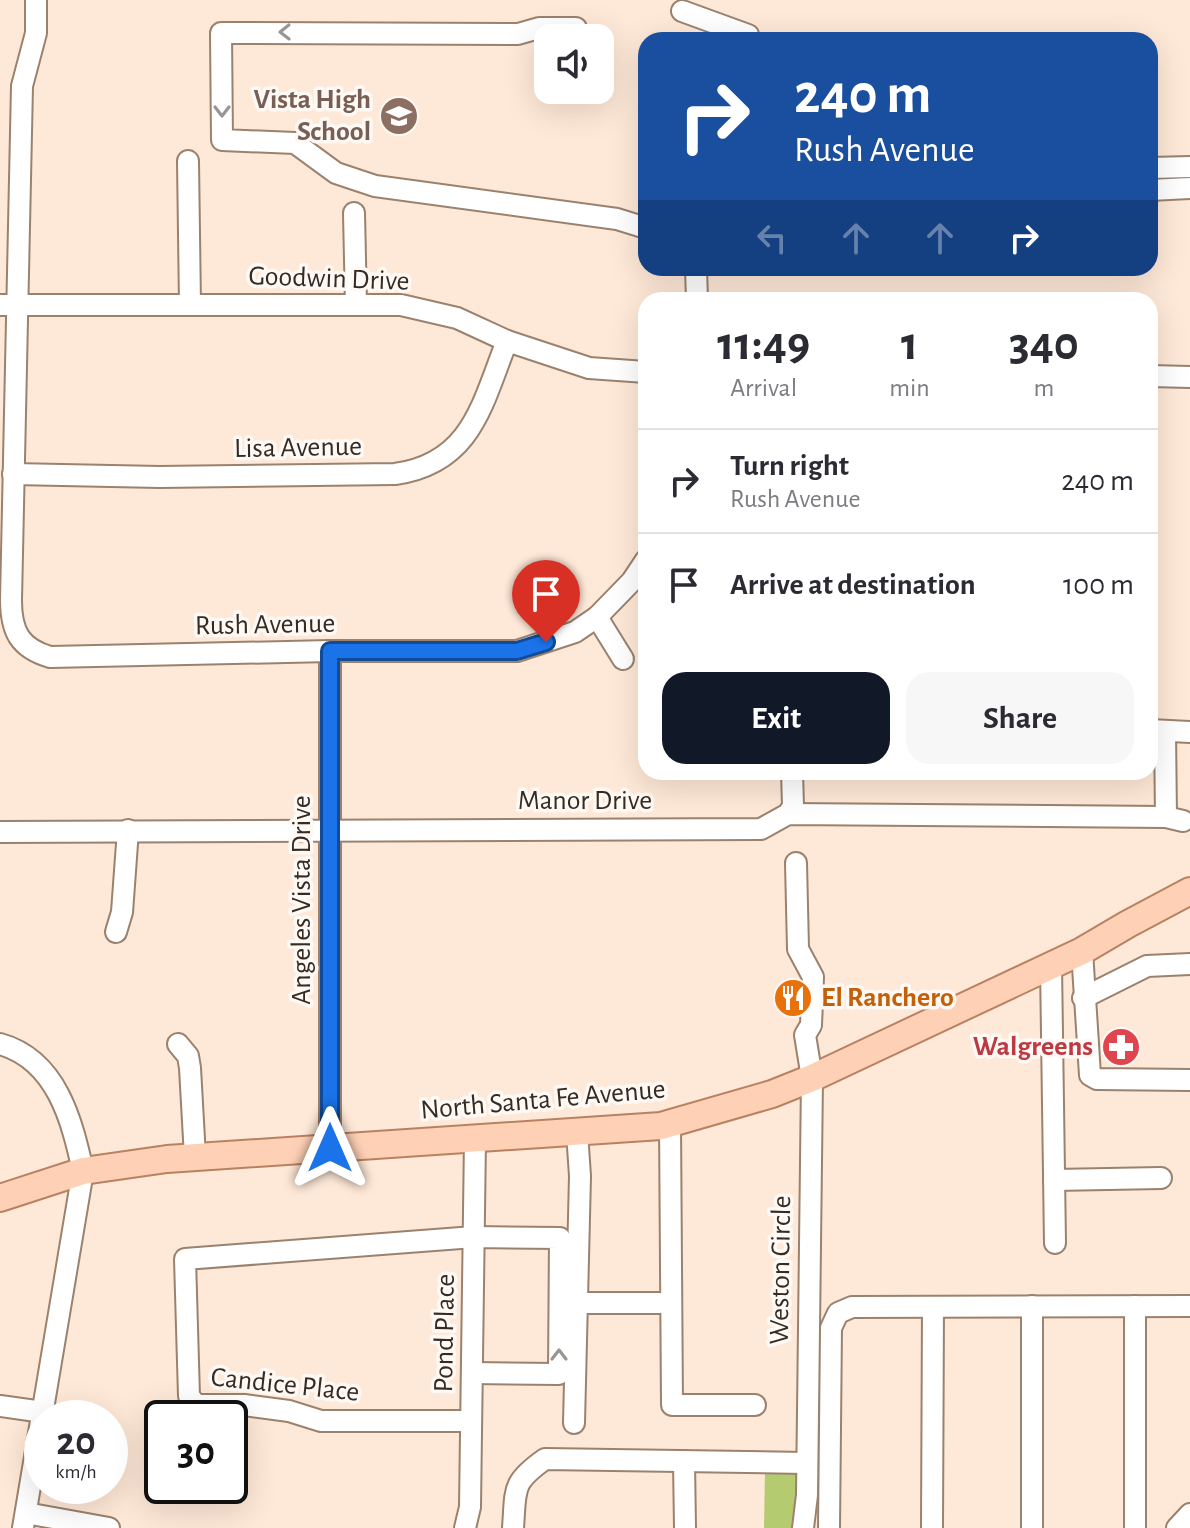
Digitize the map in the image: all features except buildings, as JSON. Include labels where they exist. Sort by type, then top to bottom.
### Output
[{"type":"main road","name":"North Santa Fe Avenue","points":[[0,1198],[83,1171],[195,1157],[670,1123],[772,1094],[812,1078],[1082,951],[1190,891]]},
{"type":"street","name":"Rush Avenue","points":[[36,0],[36,33],[22,86],[8,305],[13,474],[11,615],[18,636],[31,651],[50,657],[330,651],[517,651],[575,632],[597,617],[638,572]]},
{"type":"street","points":[[682,11],[740,32]]},
{"type":"street","points":[[534,31],[518,34],[349,31],[221,33],[222,140],[295,143],[336,173],[375,186],[617,219],[638,226]]},
{"type":"street","points":[[188,161],[190,305]]},
{"type":"street","points":[[1158,168],[1190,167]]},
{"type":"street","points":[[1158,190],[1190,188]]},
{"type":"street","points":[[354,213],[356,305]]},
{"type":"street","name":"Goodwin Drive","points":[[8,305],[401,305],[457,318],[507,341],[589,368],[638,371]]},
{"type":"street","name":"Lisa Avenue","points":[[13,474],[160,477],[395,474],[416,471],[434,464],[455,449],[473,426],[507,341]]},
{"type":"street","points":[[1158,376],[1190,377]]},
{"type":"street","points":[[597,617],[623,659]]},
{"type":"street","name":"Angeles Vista Drive","points":[[330,651],[330,1148]]},
{"type":"street","points":[[1182,824],[1158,731],[1190,732]]},
{"type":"street","points":[[788,814],[793,806],[792,780]]},
{"type":"street","name":"Manor Drive","points":[[0,832],[761,829],[788,814],[1182,824]]},
{"type":"street","points":[[116,932],[122,912],[128,830]]},
{"type":"street","name":"Weston Circle","points":[[796,863],[798,949],[813,977],[811,1025],[805,1035],[812,1078],[807,1495],[803,1528]]},
{"type":"street","points":[[1082,951],[1083,998],[1092,1078],[1190,1080]]},
{"type":"street","points":[[1083,998],[1147,966],[1190,964]]},
{"type":"street","points":[[1051,965],[1055,1243]]},
{"type":"street","points":[[0,1044],[37,1066],[58,1091],[71,1121],[83,1171],[45,1400]]},
{"type":"street","points":[[178,1044],[188,1056],[190,1068],[195,1157]]},
{"type":"street","points":[[670,1123],[672,1405],[755,1405]]},
{"type":"street","points":[[574,1423],[580,1176],[577,1132]]},
{"type":"street","name":"Pond Place","points":[[465,1528],[470,1507],[475,1139]]},
{"type":"street","points":[[1054,1180],[1161,1178]]},
{"type":"street","points":[[472,1373],[559,1374],[560,1238],[474,1237]]},
{"type":"street","name":"Candice Place","points":[[471,1421],[321,1421],[289,1411],[259,1407],[196,1405],[189,1396],[185,1259],[474,1237]]},
{"type":"street","points":[[577,1303],[660,1303]]},
{"type":"street","points":[[1032,1306],[1032,1528]]},
{"type":"street","points":[[1135,1306],[1135,1528]]},
{"type":"street","points":[[829,1528],[831,1328],[838,1313],[852,1307],[1190,1306]]},
{"type":"street","points":[[932,1528],[933,1307]]},
{"type":"street","points":[[0,1406],[24,1409]]},
{"type":"street","points":[[513,1528],[517,1486],[524,1474],[545,1459],[806,1463]]},
{"type":"street","points":[[684,1461],[685,1528]]},
{"type":"street","points":[[1177,1528],[1190,1514]]},
{"type":"street","points":[[25,1520],[109,1528]]},
{"type":"green space","points":[[765,1468],[814,1468],[813,1528],[764,1528]]},
{"type":"place","name":"Vista High School","points":[[399,116]]},
{"type":"place","name":"El Ranchero","points":[[793,998]]},
{"type":"place","name":"Walgreens","points":[[1121,1047]]},
{"type":"route","points":[[330,1148],[330,651],[517,651],[546,642]]}]
